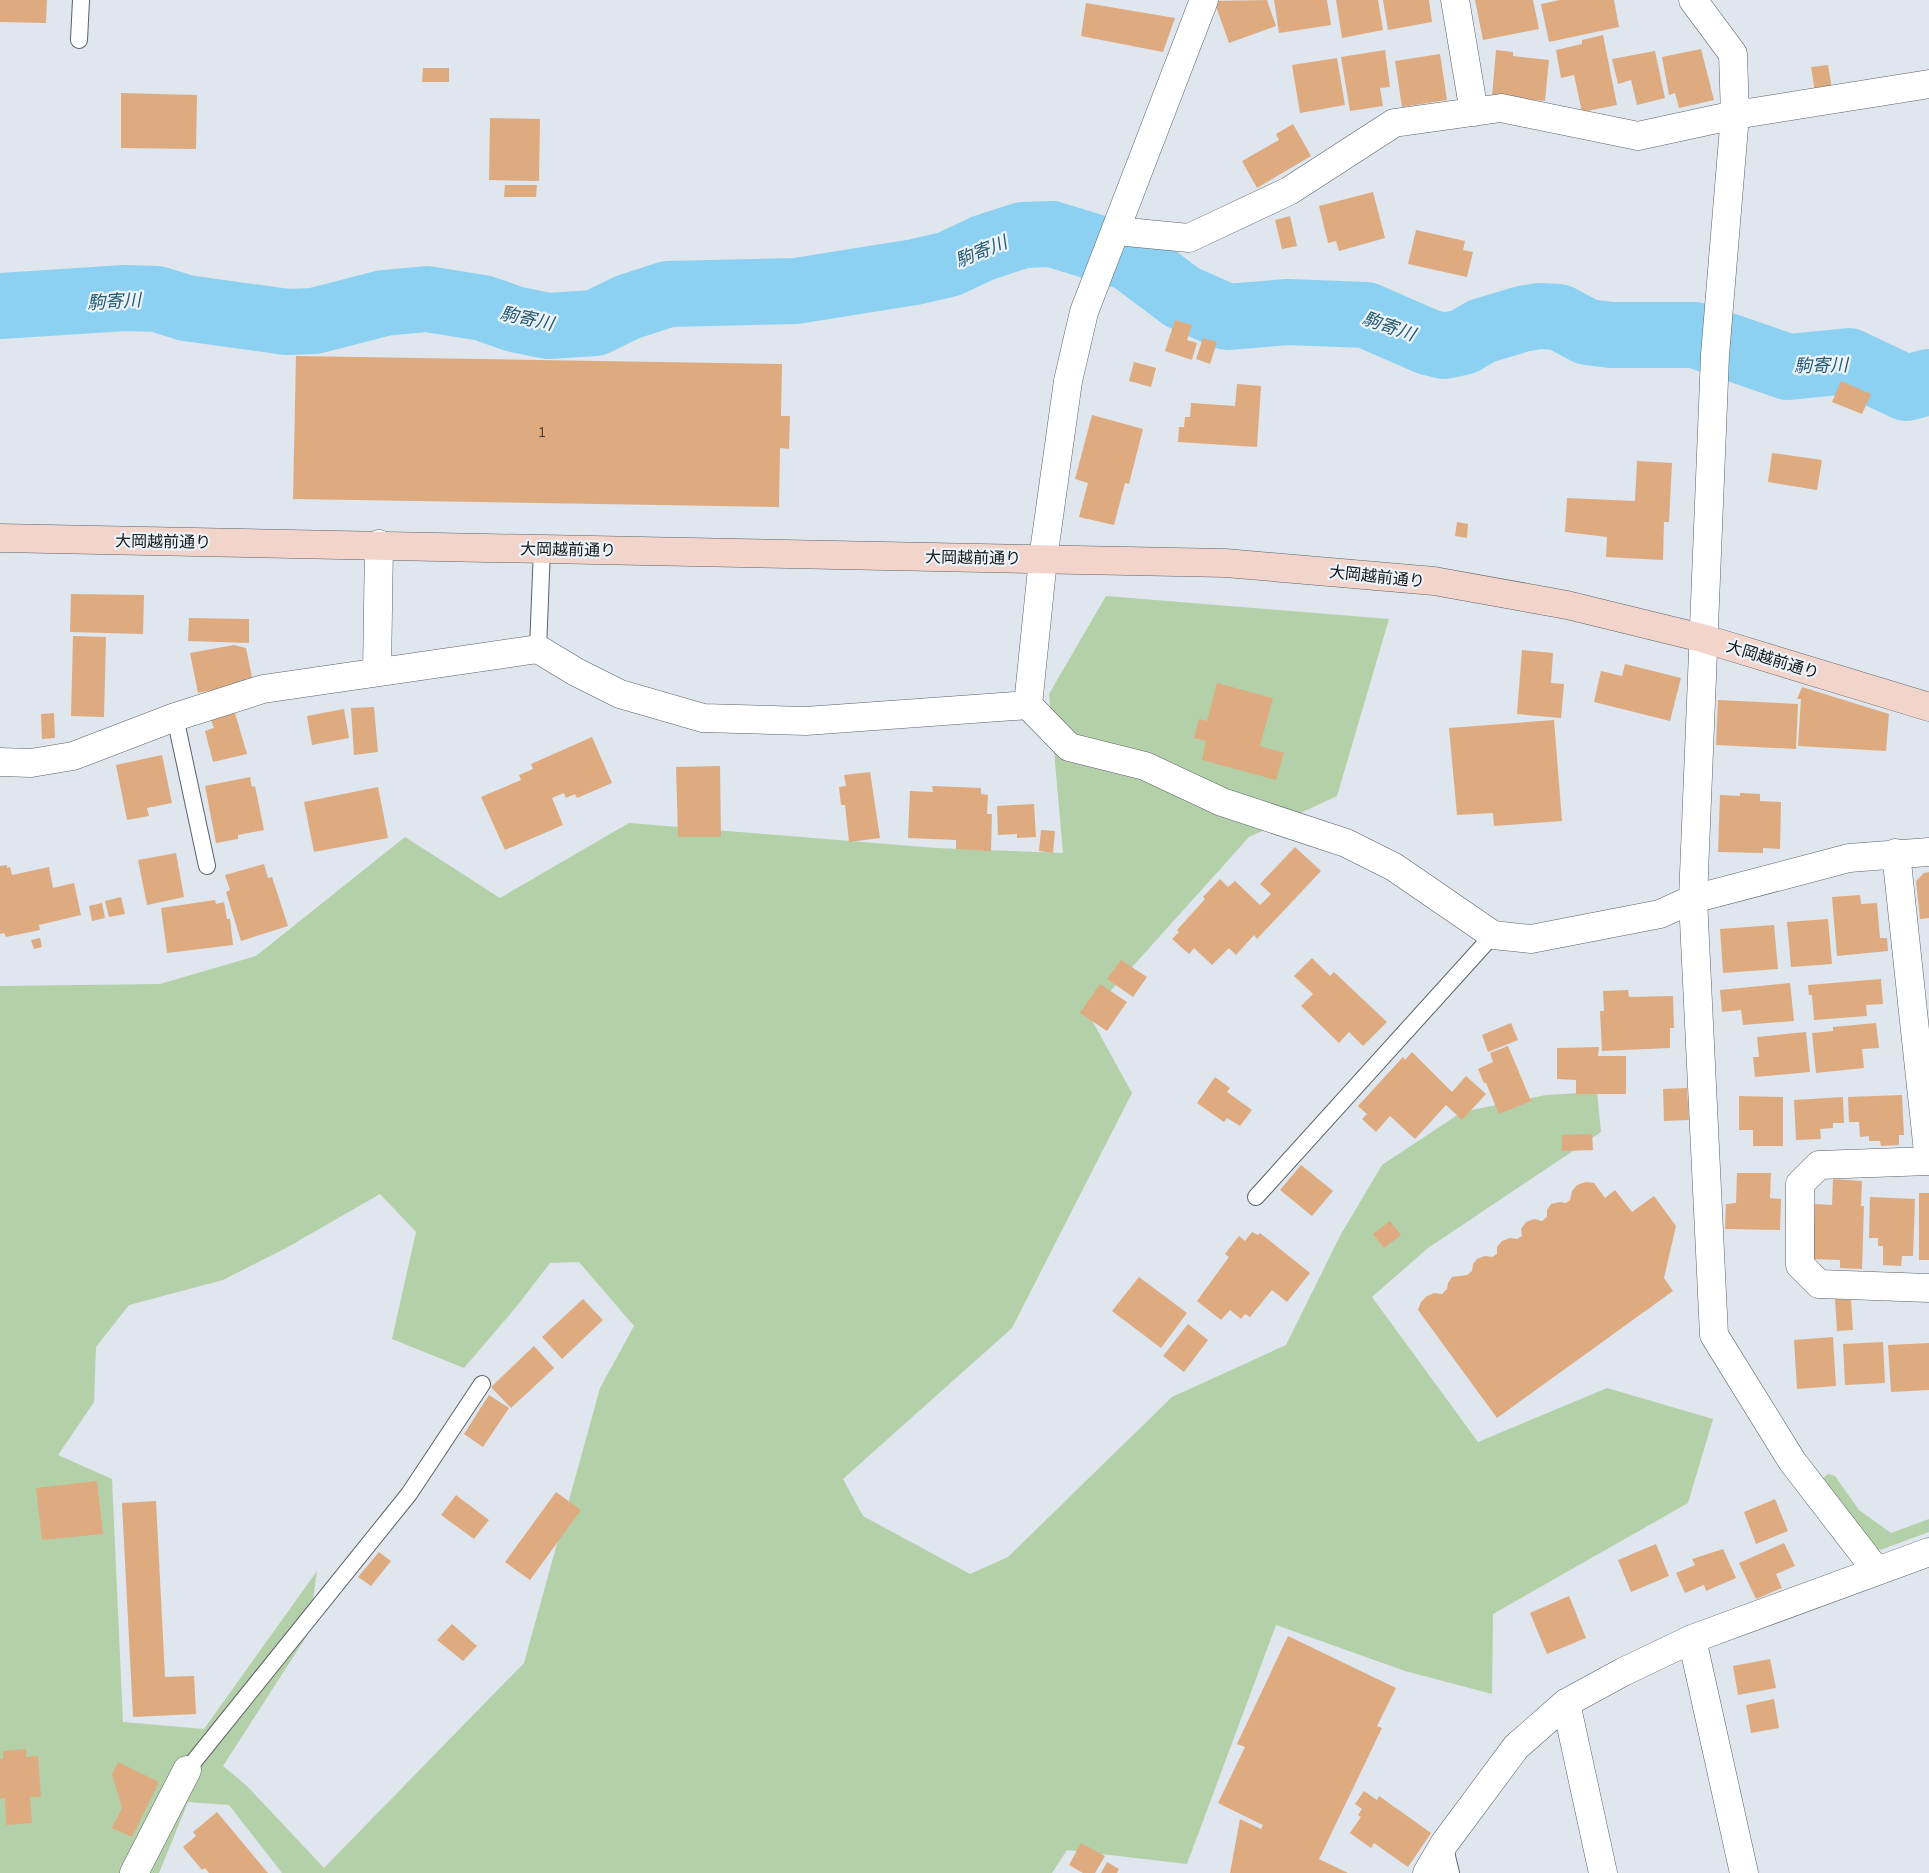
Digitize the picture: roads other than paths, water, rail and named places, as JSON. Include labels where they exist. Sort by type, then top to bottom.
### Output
[{"type":"street","points":[[1028,706],[1042,559],[1068,381],[1084,312],[1204,0]]},
{"type":"street","points":[[1455,0],[1474,112]]},
{"type":"street","points":[[1693,0],[1733,54],[1735,115],[1715,355],[1702,638],[1693,899],[1714,1335],[1792,1462],[1876,1570]]},
{"type":"street","points":[[1110,244],[1189,238],[1289,191],[1394,123],[1502,108],[1638,136],[1735,115],[1929,84]]},
{"type":"street","name":"大岡越前通り","points":[[0,538],[379,544],[1225,563],[1434,581],[1567,606],[1702,638],[1929,707]]},
{"type":"street","points":[[377,672],[379,544]]},
{"type":"street","points":[[0,762],[31,763],[73,756],[175,717],[263,689],[538,649],[576,672],[620,694],[703,718],[806,721],[1028,706],[1068,747],[1145,766],[1222,802],[1346,843],[1394,867],[1493,934],[1531,938],[1660,914],[1693,899],[1849,858],[1929,852]]},
{"type":"street","points":[[1896,853],[1929,1161],[1819,1165],[1800,1184],[1800,1265],[1819,1284],[1929,1288]]},
{"type":"street","points":[[1427,1873],[1444,1844],[1516,1747],[1566,1703],[1692,1638],[1929,1552]]},
{"type":"street","points":[[1692,1638],[1744,1873]]},
{"type":"street","points":[[1566,1703],[1603,1873]]},
{"type":"street","points":[[134,1873],[187,1770]]},
{"type":"lane","points":[[79,40],[81,0]]},
{"type":"lane","points":[[538,649],[542,548]]},
{"type":"lane","points":[[175,717],[207,866]]},
{"type":"lane","points":[[1256,1197],[1493,934]]},
{"type":"lane","points":[[187,1770],[410,1494],[482,1384]]},
{"type":"lane","points":[[1444,1844],[1450,1873]]},
{"type":"waterway","name":"駒寄川","points":[[0,306],[125,298],[157,299],[186,308],[287,322],[314,321],[384,303],[427,299],[483,308],[514,319],[548,326],[595,323],[628,307],[668,294],[796,291],[915,272],[949,264],[983,248],[1023,235],[1052,234],[1130,258],[1182,297],[1227,317],[1288,312],[1366,315],[1428,342],[1444,346],[1463,342],[1482,331],[1522,319],[1539,316],[1559,317],[1587,332],[1612,335],[1695,335],[1788,367],[1849,361],[1906,388],[1929,382]]}]
